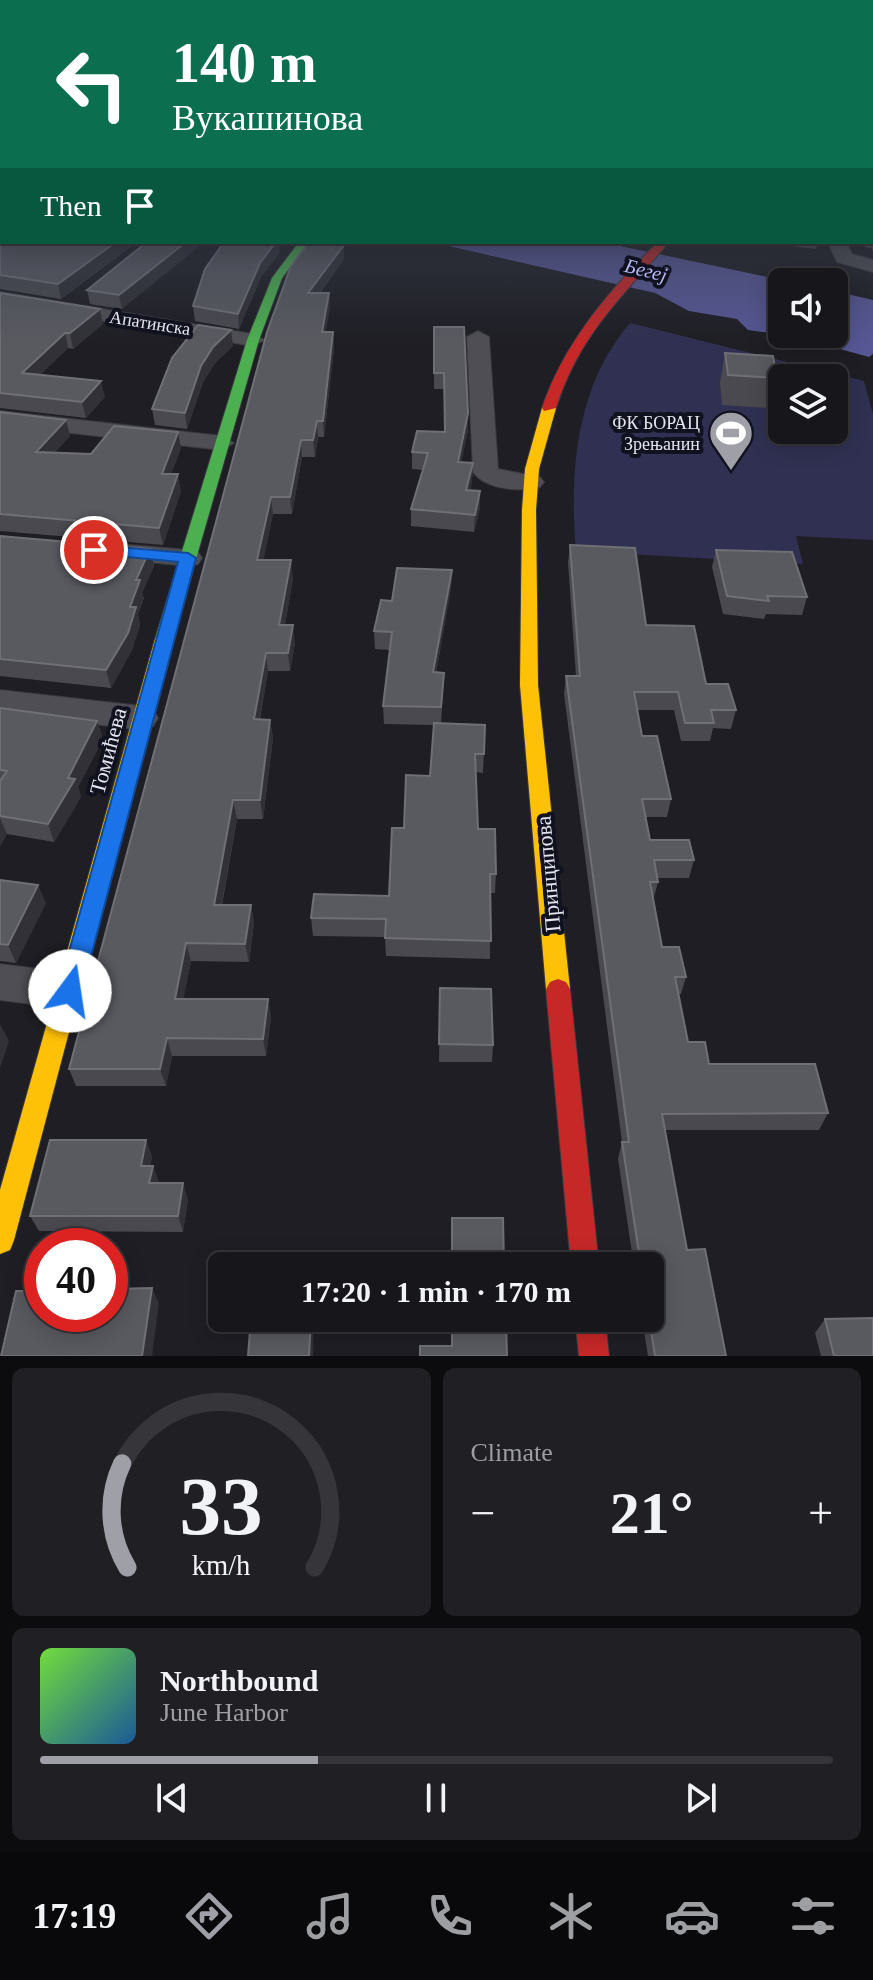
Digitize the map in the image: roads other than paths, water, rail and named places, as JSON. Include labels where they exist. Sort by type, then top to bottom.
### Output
[{"type":"street","name":"Томићева","points":[[0,1240],[70,991],[141,718],[253,340],[277,278],[302,244]]},
{"type":"street","name":"Принципова","points":[[584,1252],[529,685],[531,482],[543,418],[557,378],[585,331],[628,278],[662,244]]},
{"type":"street","points":[[841,250],[873,266]]},
{"type":"street","points":[[66,309],[91,290]]},
{"type":"street","name":"Апатинска","points":[[0,298],[253,340]]},
{"type":"street","points":[[478,337],[486,472],[496,479],[531,482]]},
{"type":"street","points":[[0,418],[222,443]]},
{"type":"street","points":[[78,549],[188,558]]},
{"type":"street","points":[[0,701],[141,718]]},
{"type":"street","points":[[0,982],[70,991]]},
{"type":"street","points":[[591,1332],[594,1356]]},
{"type":"water","name":"Бегеј","points":[[440,244],[611,244],[768,277],[768,333],[748,330],[737,319],[689,311],[655,293]]},
{"type":"water","points":[[848,294],[873,300],[873,354],[869,357],[836,348],[848,348]]},
{"type":"place","name":"ФК БОРАЦ Зрењанин","points":[[731,472]]}]
